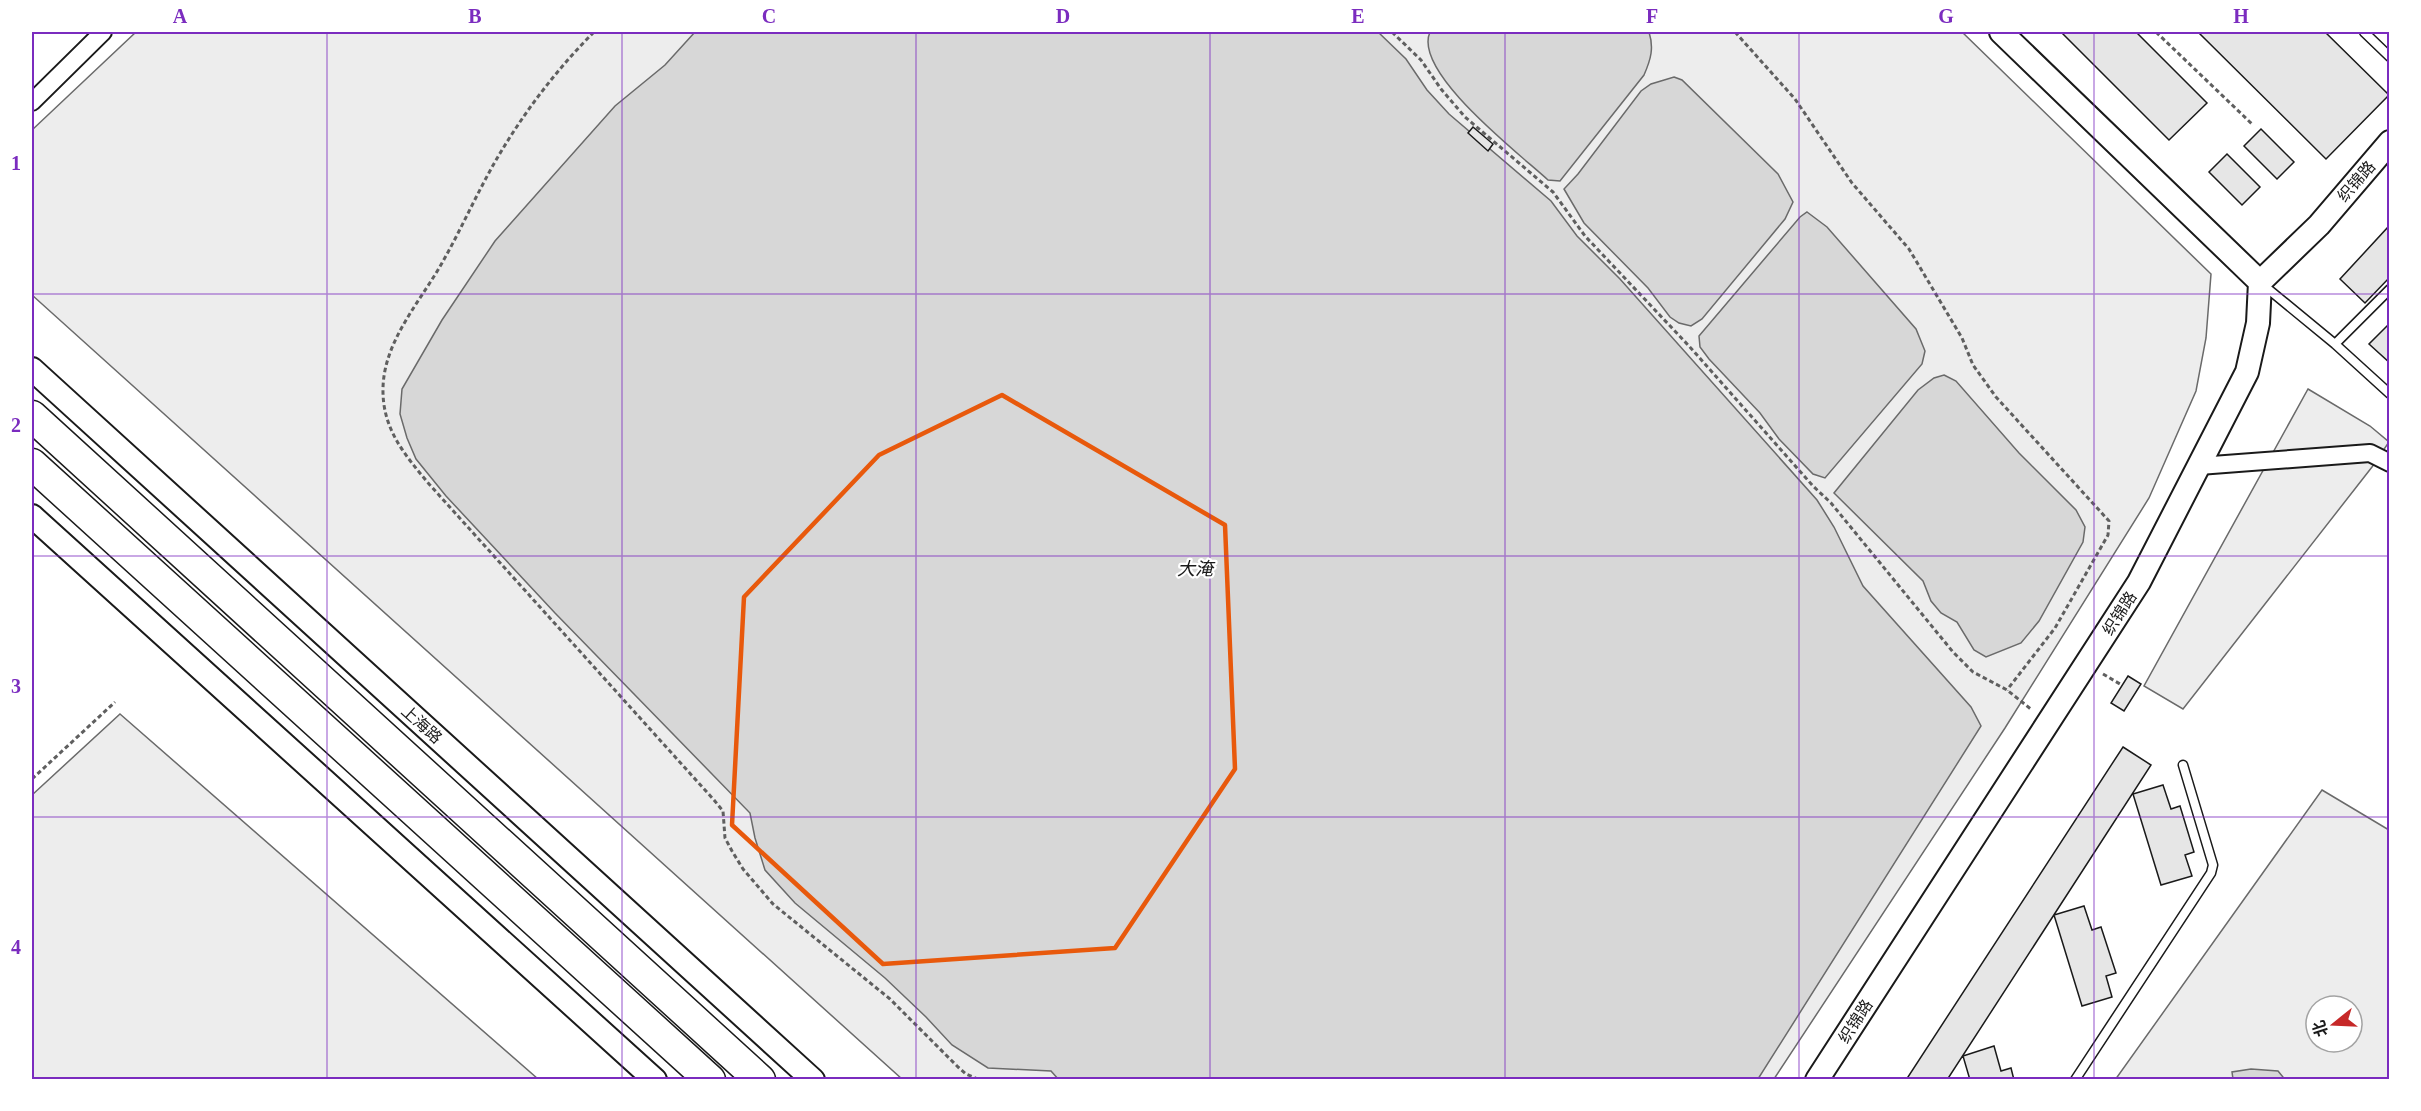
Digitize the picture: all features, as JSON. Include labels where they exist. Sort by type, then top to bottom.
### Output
[{"type":"highway","points":[[32,416],[760,1080]]},
{"type":"highway","points":[[32,464],[710,1080]]},
{"type":"main road","points":[[2001,32],[2260,282]]},
{"type":"main road","name":"织锦路","points":[[1817,1080],[2139,582],[2247,372],[2258,323],[2260,282],[2319,225],[2390,142]]},
{"type":"main road","name":"上海路","points":[[32,369],[813,1080]]},
{"type":"main road","points":[[32,516],[655,1080]]},
{"type":"street","points":[[32,102],[103,32]]},
{"type":"street","points":[[2199,466],[2370,453],[2390,463]]},
{"type":"lane","points":[[2364,32],[2390,57]]},
{"type":"lane","points":[[2260,282],[2335,344],[2390,394]]},
{"type":"lane","points":[[2335,344],[2390,289]]},
{"type":"lane","points":[[2075,1080],[2211,873],[2213,865],[2183,765]]},
{"type":"path","points":[[594,32],[553,74],[502,150],[443,262],[390,349],[385,366],[383,390],[387,423],[404,454],[429,484],[723,811],[725,838],[743,869],[772,904],[890,999],[966,1074],[980,1080]]},
{"type":"path","points":[[1392,32],[1422,60],[1441,89],[1465,117],[1553,192],[1585,236],[1689,346],[1830,503],[1953,652],[1973,672],[2007,690],[2048,722]]},
{"type":"path","points":[[1736,32],[1795,99],[1852,183],[1909,249],[1933,285],[1962,338],[1973,365],[1996,397],[2078,488],[2100,508],[2109,521],[2108,534],[2055,628],[2007,690]]},
{"type":"path","points":[[2156,32],[2252,124]]},
{"type":"path","points":[[32,779],[115,702]]},
{"type":"highlighted area","points":[[1002,395],[1225,525],[1235,769],[1115,948],[883,964],[732,825],[744,597],[879,455]]},
{"type":"shaded area","name":"大淹","points":[[136,32],[1962,32],[2211,274],[2206,338],[2196,391],[2149,498],[2005,728],[1774,1079],[902,1079],[32,295],[32,130]]},
{"type":"shaded area","points":[[2308,389],[2370,426],[2389,442],[2372,467],[2183,709],[2144,686]]},
{"type":"shaded area","points":[[120,714],[538,1079],[32,1079],[32,795]]},
{"type":"shaded area","points":[[2322,790],[2389,830],[2389,1079],[2115,1080]]},
{"type":"water","name":"大淹","points":[[695,32],[1378,32],[1406,59],[1427,90],[1449,114],[1551,201],[1577,236],[1620,279],[1817,500],[1834,527],[1863,586],[1971,707],[1981,726],[1758,1079],[1059,1080],[1051,1071],[988,1068],[952,1045],[885,978],[795,903],[765,870],[750,813],[555,613],[446,496],[416,459],[400,414],[402,389],[442,320],[495,241],[615,106],[665,65]]},
{"type":"water","points":[[1430,32],[1649,32],[1650,59],[1644,75],[1560,181],[1548,180],[1494,133],[1452,90],[1437,68],[1429,49]]},
{"type":"water","points":[[1674,77],[1682,80],[1778,174],[1793,202],[1785,219],[1702,319],[1691,326],[1679,323],[1670,317],[1648,288],[1584,223],[1564,189],[1641,91],[1651,84]]},
{"type":"water","points":[[1807,212],[1827,227],[1916,329],[1925,351],[1922,364],[1825,478],[1813,474],[1779,439],[1760,413],[1709,359],[1700,347],[1699,336],[1800,217]]},
{"type":"water","points":[[1944,375],[1956,381],[2019,453],[2076,510],[2085,527],[2083,542],[2039,621],[2021,643],[1986,657],[1974,650],[1957,622],[1941,613],[1931,601],[1923,581],[1834,493],[1918,390],[1934,378]]},
{"type":"water","points":[[2251,1069],[2278,1071],[2283,1077],[2282,1079],[2233,1079],[2232,1072]]},
{"type":"building","points":[[2061,32],[2136,32],[2207,103],[2169,140]]},
{"type":"building","points":[[2198,32],[2325,32],[2389,95],[2326,159]]},
{"type":"building","points":[[1473,127],[1493,144],[1488,151],[1468,133]]},
{"type":"building","points":[[2261,129],[2294,162],[2277,179],[2244,146]]},
{"type":"building","points":[[2227,154],[2260,187],[2242,205],[2209,172]]},
{"type":"building","points":[[2389,226],[2390,277],[2365,303],[2340,279]]},
{"type":"building","points":[[2390,323],[2390,363],[2369,344]]},
{"type":"building","points":[[2128,676],[2141,684],[2124,711],[2111,703]]},
{"type":"building","points":[[2123,747],[2151,765],[1947,1080],[1906,1080]]},
{"type":"building","points":[[2163,785],[2171,809],[2180,806],[2194,852],[2185,855],[2192,876],[2161,885],[2133,794]]},
{"type":"building","points":[[2084,906],[2092,930],[2101,927],[2116,973],[2106,976],[2112,997],[2082,1006],[2054,915]]},
{"type":"building","points":[[1994,1046],[2001,1071],[2011,1068],[2014,1080],[1970,1080],[1963,1056]]}]
